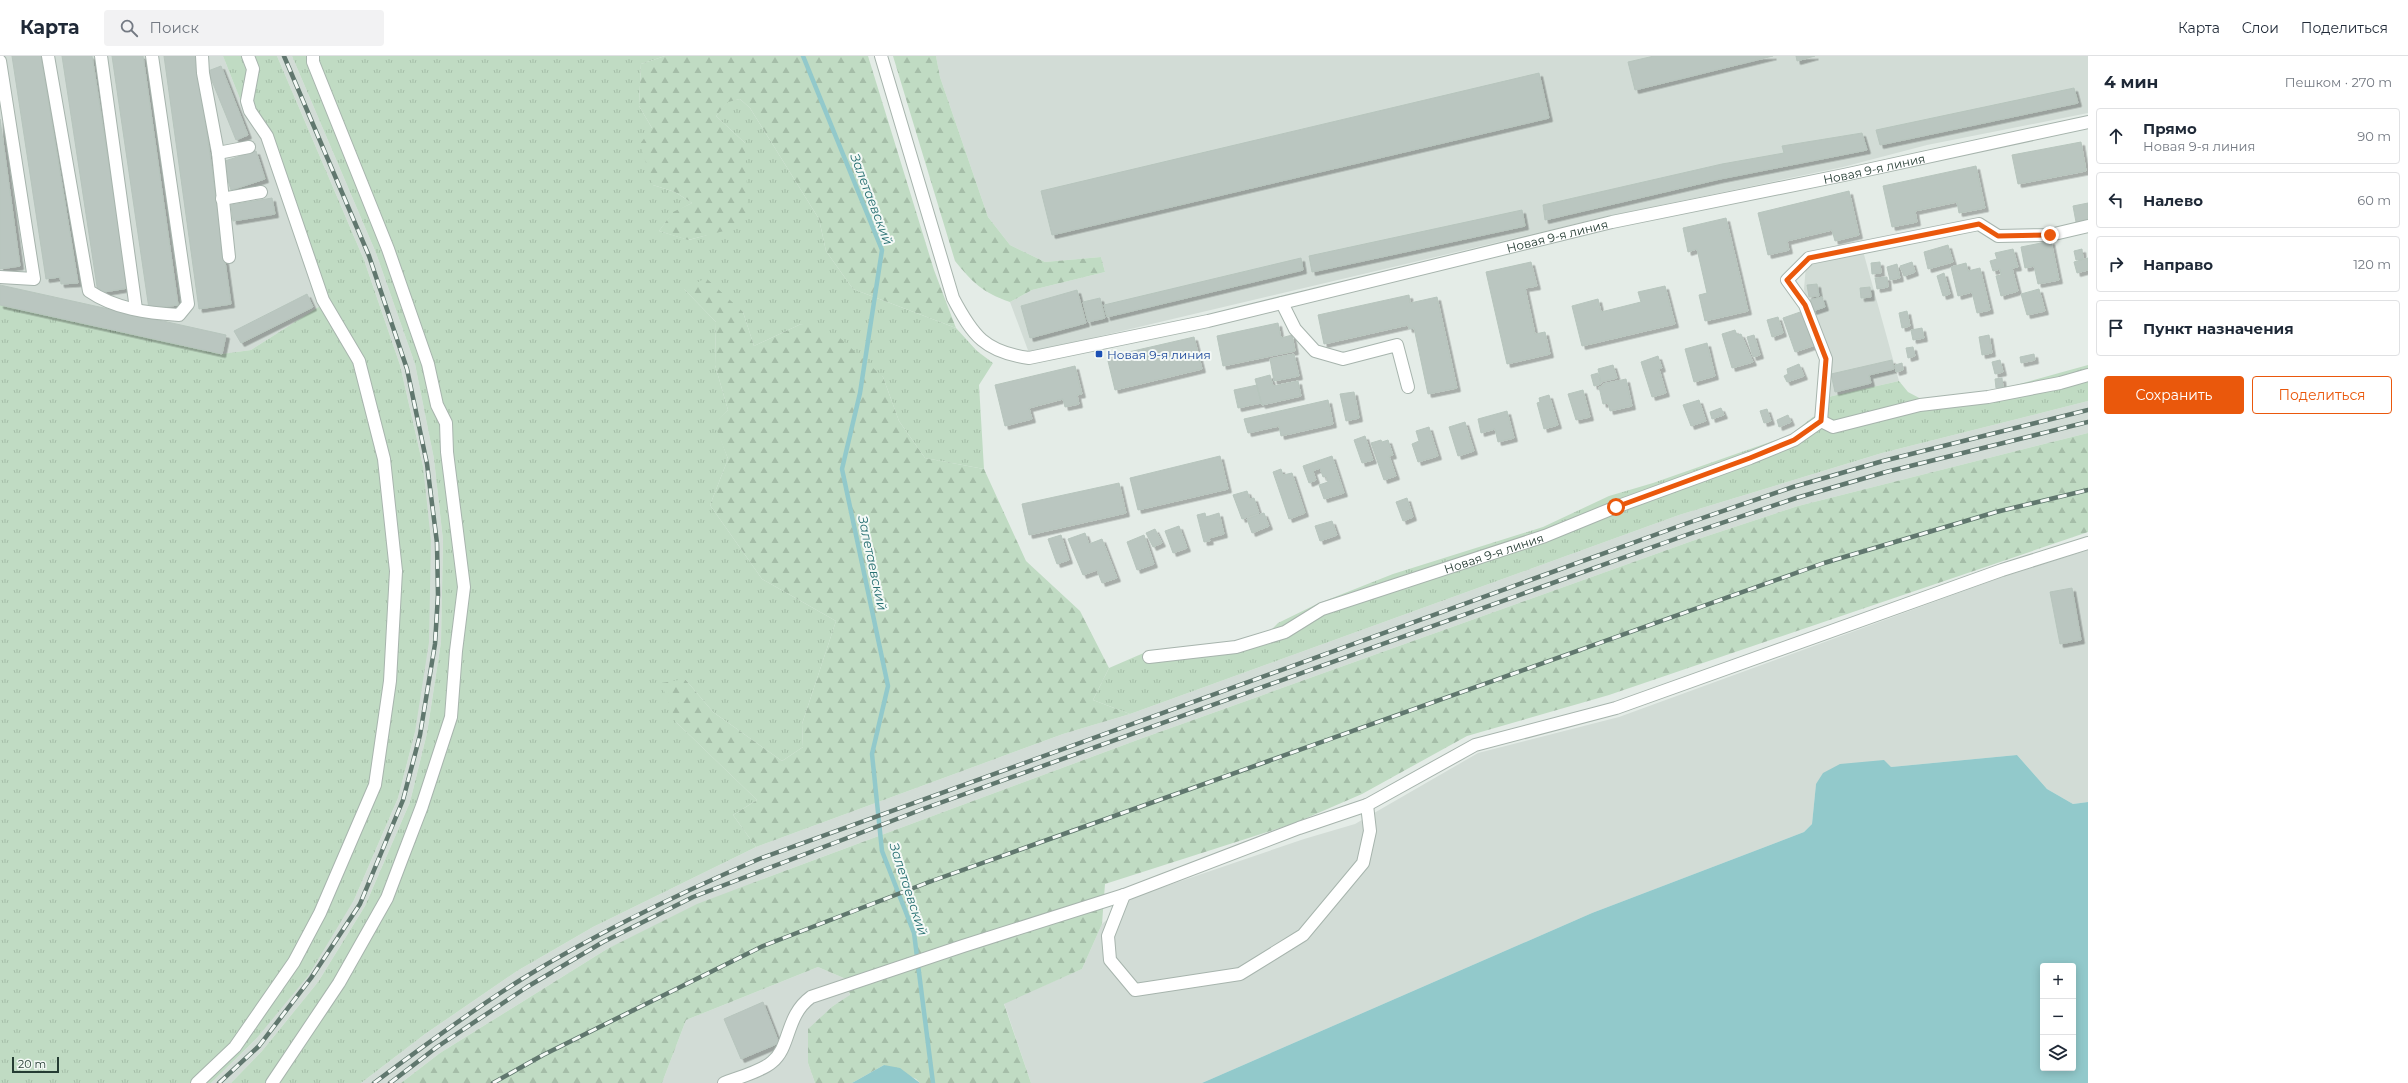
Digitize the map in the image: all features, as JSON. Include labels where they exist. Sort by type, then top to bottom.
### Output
[{"type":"street","points":[[48,56],[89,291],[104,301],[153,314],[179,315],[188,304],[152,56]]},
{"type":"street","points":[[101,56],[136,309]]},
{"type":"street","points":[[202,56],[203,73],[218,153],[229,257]]},
{"type":"street","points":[[196,1083],[235,1047],[294,962],[320,913],[375,785],[390,681],[396,571],[384,459],[359,361],[323,300],[267,136],[250,111],[247,101],[253,69],[248,56]]},
{"type":"street","points":[[272,1083],[339,983],[387,898],[422,806],[450,717],[464,588],[447,452],[446,423],[438,405],[428,364],[388,249],[313,62],[313,56]]},
{"type":"street","name":"Новая 9-я линия","points":[[881,56],[953,298],[967,325],[987,346],[1007,355],[1029,358],[1208,321],[1612,222],[2088,122]]},
{"type":"street","points":[[0,61],[34,279],[0,277]]},
{"type":"street","points":[[218,153],[249,147]]},
{"type":"street","points":[[222,199],[261,192]]},
{"type":"street","points":[[2088,226],[2050,235],[1998,236],[1979,224],[1809,258],[1787,280],[1805,305],[1826,359],[1821,421],[1832,427],[1920,405],[1988,397],[2060,383],[2088,375]]},
{"type":"street","points":[[1282,303],[1296,329],[1316,351],[1343,359],[1397,346],[1408,387]]},
{"type":"street","name":"Новая 9-я линия","points":[[1149,657],[1236,647],[1285,632],[1322,609],[1545,536],[1616,507],[1750,458],[1794,440],[1821,421]]},
{"type":"street","points":[[724,1083],[772,1063],[780,1051],[795,1014],[811,997],[963,946],[1124,895],[1299,828],[1367,805],[1475,745],[1616,708],[2002,570],[2088,543]]},
{"type":"street","points":[[1124,895],[1108,936],[1110,960],[1135,990],[1240,974],[1304,935],[1363,863],[1370,831],[1367,805]]},
{"type":"shaded area","points":[[0,56],[223,56],[244,109],[262,139],[320,306],[251,350],[222,354],[0,305]]},
{"type":"shaded area","points":[[277,56],[292,56],[376,253],[415,364],[434,459],[443,540],[441,642],[427,733],[410,802],[365,906],[318,982],[262,1051],[231,1083],[211,1083],[256,1039],[354,900],[398,798],[415,732],[423,466],[400,365],[364,260]]},
{"type":"shaded area","points":[[936,56],[2088,56],[2088,113],[1927,145],[1843,167],[1609,216],[1029,353],[1010,302],[1032,290],[1105,272],[1101,257],[1045,262],[1010,245],[988,217],[940,77]]},
{"type":"shaded area","points":[[1863,251],[1899,381],[1828,397],[1804,289],[1806,265]]},
{"type":"shaded area","points":[[2088,401],[2088,433],[1798,506],[1692,541],[1140,739],[763,879],[607,949],[440,1053],[401,1083],[361,1083],[425,1034],[517,971],[593,927],[756,847],[1063,734],[1130,714],[1679,515],[1882,453]]},
{"type":"shaded area","points":[[2088,550],[2088,802],[2073,804],[2047,789],[2017,755],[1891,767],[1816,784],[1812,824],[1804,832],[1592,913],[1202,1083],[1031,1083],[1004,1003],[1082,969],[1102,924],[1134,897],[1304,839],[1355,824],[1478,753],[1619,717],[2005,576]]},
{"type":"shaded area","points":[[818,967],[846,979],[850,996],[833,1006],[808,1063],[815,1083],[662,1083],[686,1020]]},
{"type":"green space","points":[[223,56],[277,56],[364,260],[400,365],[423,466],[431,541],[429,642],[415,732],[398,798],[354,900],[308,976],[256,1039],[211,1083],[0,1083],[0,305],[222,354],[251,350],[320,306],[262,139],[244,109]]},
{"type":"green space","points":[[292,56],[665,56],[641,64],[639,106],[652,128],[653,185],[675,192],[692,203],[673,213],[659,231],[689,240],[707,235],[745,143],[716,116],[728,101],[740,99],[750,108],[819,219],[826,251],[853,289],[956,328],[977,351],[993,363],[979,385],[984,469],[925,458],[899,421],[883,377],[801,324],[754,346],[743,312],[684,289],[716,322],[715,365],[728,410],[715,423],[728,459],[710,505],[762,579],[836,621],[802,724],[803,747],[782,761],[713,712],[685,679],[676,722],[757,800],[733,815],[756,847],[593,927],[517,971],[425,1034],[361,1083],[231,1083],[262,1051],[318,982],[365,906],[410,802],[427,733],[441,642],[443,540],[434,459],[415,364],[376,253]]},
{"type":"green space","points":[[665,56],[868,56],[934,270],[956,328],[853,289],[826,251],[819,219],[750,108],[740,99],[728,102],[716,116],[745,143],[748,210],[736,228],[688,240],[659,231],[673,212],[692,203],[675,192],[653,185],[640,144],[652,128],[639,106],[641,64]]},
{"type":"green space","points":[[893,56],[936,56],[940,77],[988,217],[1010,245],[1045,262],[1101,257],[1105,272],[1032,290],[1010,302],[985,290],[967,275],[955,261]]},
{"type":"green space","points":[[706,278],[743,312],[754,346],[801,324],[840,338],[883,377],[899,421],[925,458],[984,469],[1026,561],[1080,611],[1109,668],[1093,700],[1130,714],[1063,734],[756,847],[733,815],[757,800],[676,722],[661,683],[685,679],[713,712],[782,761],[803,747],[802,724],[836,621],[762,579],[710,505],[728,459],[714,423],[728,410],[715,365],[716,322],[684,289]]},
{"type":"green space","points":[[2088,365],[2088,401],[1882,453],[1679,515],[1130,714],[1093,700],[1109,668],[1146,652],[1233,642],[1272,629],[1278,623],[1317,604],[1393,574],[1543,527],[1609,496],[1653,483],[1790,435],[1813,417],[1826,413],[1828,397],[1899,381],[1908,392],[1923,400],[1991,392]]},
{"type":"green space","points":[[2088,433],[2088,532],[1609,695],[1467,736],[1362,794],[1295,823],[1105,884],[1102,924],[1082,969],[1004,1004],[1031,1083],[920,1083],[916,1079],[884,1065],[852,1083],[815,1083],[808,1063],[808,1029],[833,1006],[850,995],[846,979],[818,967],[686,1020],[662,1083],[401,1083],[440,1053],[607,949],[697,904],[1140,739],[1692,541],[1798,506]]},
{"type":"water","points":[[2017,755],[2047,789],[2073,804],[2088,802],[2088,1083],[1202,1083],[1592,913],[1804,832],[1812,824],[1816,784],[1823,773],[1840,764],[1884,760],[1891,767]]},
{"type":"water","points":[[884,1065],[900,1068],[920,1083],[852,1083]]},
{"type":"building","points":[[12,56],[41,56],[78,283],[61,284],[60,277],[46,279]]},
{"type":"building","points":[[62,56],[92,56],[128,288],[98,293]]},
{"type":"building","points":[[112,56],[143,56],[178,305],[149,309]]},
{"type":"building","points":[[164,56],[196,56],[231,304],[199,309]]},
{"type":"building","points":[[1654,56],[1773,56],[1635,90],[1628,62]]},
{"type":"building","points":[[1796,56],[1815,56],[1797,61]]},
{"type":"building","points":[[221,66],[248,135],[236,140],[208,71]]},
{"type":"building","points":[[1539,73],[1549,118],[1052,235],[1041,191]]},
{"type":"building","points":[[2074,88],[2078,103],[1880,145],[1876,130]]},
{"type":"building","points":[[0,119],[20,266],[0,269]]},
{"type":"building","points":[[1862,133],[1867,150],[1720,179],[1545,220],[1543,205],[1722,164],[1784,153],[1782,146]]},
{"type":"building","points":[[2081,142],[2086,171],[2018,184],[2012,155]]},
{"type":"building","points":[[256,151],[265,179],[231,190],[222,162]]},
{"type":"building","points":[[1976,166],[1985,208],[1959,213],[1957,202],[1915,211],[1917,222],[1892,227],[1883,186]]},
{"type":"building","points":[[1849,191],[1859,235],[1835,241],[1832,230],[1787,241],[1789,250],[1768,255],[1758,213]]},
{"type":"building","points":[[272,198],[275,214],[233,221],[231,205]]},
{"type":"building","points":[[2088,203],[2088,220],[2076,222],[2073,206]]},
{"type":"building","points":[[1522,210],[1525,226],[1312,272],[1309,256]]},
{"type":"building","points":[[1726,218],[1748,311],[1705,321],[1699,295],[1707,293],[1697,249],[1688,252],[1683,228]]},
{"type":"building","points":[[2051,241],[2059,280],[2038,284],[2034,266],[2025,268],[2021,247]]},
{"type":"building","points":[[1948,245],[1953,262],[1928,269],[1924,252]]},
{"type":"building","points":[[2013,249],[2018,267],[2012,268],[2018,291],[2001,296],[1996,276],[2001,275],[2000,269],[1993,271],[1990,261],[1997,259],[1995,253]]},
{"type":"building","points":[[2082,249],[2083,259],[2076,260],[2074,251]]},
{"type":"building","points":[[1301,258],[1303,270],[1107,317],[1104,305]]},
{"type":"building","points":[[2088,258],[2088,270],[2077,273],[2074,262]]},
{"type":"building","points":[[1531,262],[1537,286],[1525,288],[1535,334],[1545,332],[1550,354],[1507,364],[1486,272]]},
{"type":"building","points":[[1880,262],[1881,273],[1872,274],[1871,263]]},
{"type":"building","points":[[1912,262],[1915,272],[1904,276],[1900,266]]},
{"type":"building","points":[[1966,263],[1968,271],[1980,268],[1990,310],[1977,313],[1972,292],[1958,296],[1951,267]]},
{"type":"building","points":[[1897,264],[1900,278],[1890,280],[1887,267]]},
{"type":"building","points":[[1944,273],[1950,294],[1943,296],[1937,276]]},
{"type":"building","points":[[1887,277],[1888,287],[1877,289],[1875,278]]},
{"type":"building","points":[[1817,284],[1819,296],[1809,297],[1807,285]]},
{"type":"building","points":[[0,285],[226,335],[222,354],[0,305]]},
{"type":"building","points":[[1665,286],[1675,324],[1582,346],[1572,306],[1598,299],[1601,312],[1641,302],[1638,292]]},
{"type":"building","points":[[1870,287],[1871,297],[1861,298],[1860,288]]},
{"type":"building","points":[[2039,289],[2045,311],[2027,315],[2021,294]]},
{"type":"building","points":[[1077,290],[1086,323],[1030,338],[1021,306]]},
{"type":"building","points":[[307,294],[313,307],[241,343],[234,331]]},
{"type":"building","points":[[1409,295],[1410,303],[1437,297],[1457,388],[1428,394],[1414,328],[1409,329],[1408,325],[1324,344],[1318,315]]},
{"type":"building","points":[[1822,297],[1825,307],[1813,311],[1810,300]]},
{"type":"building","points":[[1100,298],[1105,318],[1088,322],[1083,302]]},
{"type":"building","points":[[1803,311],[1815,345],[1795,352],[1783,318]]},
{"type":"building","points":[[1907,311],[1910,326],[1902,328],[1899,313]]},
{"type":"building","points":[[1778,317],[1783,333],[1772,337],[1767,320]]},
{"type":"building","points":[[1278,323],[1281,338],[1292,335],[1295,351],[1223,366],[1217,336]]},
{"type":"building","points":[[1922,328],[1924,338],[1913,340],[1911,330]]},
{"type":"building","points":[[1735,330],[1737,335],[1741,334],[1753,362],[1732,368],[1722,334]]},
{"type":"building","points":[[1754,335],[1760,355],[1753,357],[1747,337]]},
{"type":"building","points":[[1989,335],[1992,353],[1982,355],[1979,337]]},
{"type":"building","points":[[1194,337],[1202,369],[1115,390],[1107,357]]},
{"type":"building","points":[[1707,343],[1715,376],[1694,382],[1685,349]]},
{"type":"building","points":[[1913,347],[1915,356],[1908,358],[1906,348]]},
{"type":"building","points":[[1294,354],[1299,376],[1274,381],[1270,359]]},
{"type":"building","points":[[2034,354],[2035,360],[2021,363],[2020,357]]},
{"type":"building","points":[[1658,356],[1662,368],[1659,369],[1666,393],[1652,397],[1641,362]]},
{"type":"building","points":[[1892,360],[1894,369],[1869,375],[1871,383],[1835,392],[1831,374]]},
{"type":"building","points":[[2000,360],[2003,372],[1995,374],[1992,362]]},
{"type":"building","points":[[1902,363],[1903,370],[1896,372],[1895,365]]},
{"type":"building","points":[[1799,364],[1804,376],[1787,382],[1784,376],[1788,374],[1787,369]]},
{"type":"building","points":[[1613,365],[1617,378],[1601,382],[1598,369]]},
{"type":"building","points":[[1075,366],[1082,394],[1077,395],[1079,404],[1065,407],[1063,399],[1029,408],[1032,419],[1005,426],[995,385]]},
{"type":"building","points":[[1598,373],[1601,384],[1594,386],[1591,375]]},
{"type":"building","points":[[1270,375],[1273,386],[1298,381],[1301,396],[1262,405],[1255,379]]},
{"type":"building","points":[[2002,378],[2003,387],[1996,388],[1995,379]]},
{"type":"building","points":[[1626,379],[1632,406],[1610,411],[1608,403],[1603,404],[1599,387],[1603,386],[1603,384]]},
{"type":"building","points":[[1257,385],[1261,403],[1238,408],[1234,390]]},
{"type":"building","points":[[1583,390],[1590,417],[1576,420],[1568,394]]},
{"type":"building","points":[[1354,392],[1359,418],[1346,421],[1340,394]]},
{"type":"building","points":[[1549,395],[1558,425],[1544,429],[1537,403],[1540,402],[1539,398]]},
{"type":"building","points":[[1328,400],[1333,424],[1281,436],[1279,426],[1248,433],[1244,419]]},
{"type":"building","points":[[1699,400],[1706,421],[1691,426],[1683,405]]},
{"type":"building","points":[[1721,408],[1724,415],[1712,419],[1710,412]]},
{"type":"building","points":[[1767,409],[1771,421],[1764,423],[1760,411]]},
{"type":"building","points":[[1507,411],[1514,438],[1498,442],[1495,429],[1481,433],[1478,419]]},
{"type":"building","points":[[1788,415],[1791,422],[1779,427],[1777,420]]},
{"type":"building","points":[[1465,422],[1474,451],[1458,456],[1449,427]]},
{"type":"building","points":[[1429,427],[1438,456],[1418,462],[1412,444],[1419,441],[1416,431]]},
{"type":"building","points":[[1365,436],[1373,460],[1362,463],[1354,440]]},
{"type":"building","points":[[1381,440],[1382,442],[1388,440],[1393,455],[1389,456],[1396,476],[1384,480],[1371,443]]},
{"type":"building","points":[[1220,456],[1228,489],[1138,510],[1130,478]]},
{"type":"building","points":[[1332,456],[1344,493],[1324,499],[1319,485],[1328,482],[1326,476],[1323,477],[1320,468],[1313,471],[1316,480],[1309,483],[1303,466]]},
{"type":"building","points":[[1281,469],[1283,475],[1292,473],[1305,513],[1289,519],[1273,472]]},
{"type":"building","points":[[1119,483],[1126,513],[1029,535],[1022,504]]},
{"type":"building","points":[[1247,491],[1250,499],[1254,498],[1259,513],[1242,519],[1233,495]]},
{"type":"building","points":[[1407,498],[1413,517],[1403,521],[1396,502]]},
{"type":"building","points":[[1205,513],[1206,517],[1219,513],[1224,534],[1209,538],[1210,541],[1204,542],[1197,515]]},
{"type":"building","points":[[1264,513],[1269,526],[1252,533],[1247,519]]},
{"type":"building","points":[[1332,521],[1337,535],[1320,541],[1315,526]]},
{"type":"building","points":[[1179,526],[1187,548],[1173,553],[1165,531]]},
{"type":"building","points":[[1155,529],[1162,543],[1153,547],[1146,533]]},
{"type":"building","points":[[1085,533],[1089,544],[1102,539],[1117,578],[1102,583],[1097,570],[1083,575],[1068,539]]},
{"type":"building","points":[[1061,535],[1069,560],[1057,564],[1048,539]]},
{"type":"building","points":[[1144,535],[1154,564],[1137,570],[1127,542]]},
{"type":"building","points":[[2072,588],[2081,640],[2060,644],[2050,592]]},
{"type":"building","points":[[763,1002],[779,1043],[741,1059],[724,1019]]},
{"type":"waterway","name":"Залетаевский","points":[[803,56],[882,250],[860,393],[842,469],[888,686],[872,754],[882,851],[914,933],[933,1083]]},
{"type":"railway","points":[[219,1083],[259,1046],[311,978],[360,904],[403,800],[420,735],[435,644],[438,595],[437,543],[427,464],[407,369],[369,256],[284,56]]},
{"type":"railway","points":[[374,1083],[465,1016],[522,979],[580,945],[639,914],[759,859],[1685,524],[1793,487],[1883,461],[2088,410]]},
{"type":"railway","points":[[390,1083],[437,1047],[527,987],[603,942],[693,897],[923,809],[1689,534],[1796,498],[1886,472],[2088,422]]},
{"type":"railway","points":[[493,1083],[543,1055],[763,946],[929,882],[1824,563],[1996,512],[2088,490]]},
{"type":"place","name":"Новая 9-я линия","points":[[1099,354]]},
{"type":"route","points":[[1616,507],[1680,485],[1794,440],[1821,421],[1826,359],[1805,305],[1787,280],[1809,258],[1979,224],[1998,236],[2050,235]]}]
